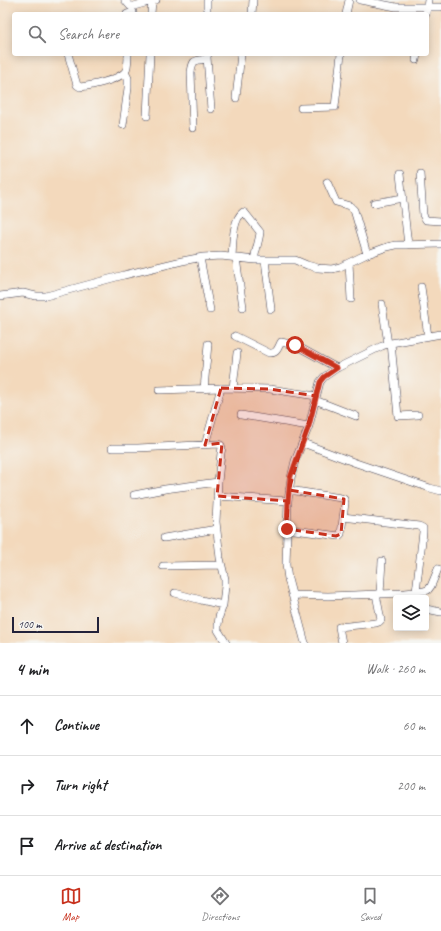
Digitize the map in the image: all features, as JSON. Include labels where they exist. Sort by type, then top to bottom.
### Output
[{"type":"street","points":[[124,0],[130,6],[132,12],[154,0]]},
{"type":"street","points":[[152,12],[154,0]]},
{"type":"street","points":[[207,0],[207,12]]},
{"type":"street","points":[[252,12],[253,0]]},
{"type":"street","points":[[346,12],[349,0]]},
{"type":"street","points":[[360,0],[375,2],[396,10],[441,6]]},
{"type":"street","points":[[69,56],[77,85],[80,87],[101,83],[125,72],[127,69],[128,56]]},
{"type":"street","points":[[147,116],[150,56]]},
{"type":"street","points":[[208,56],[211,109]]},
{"type":"street","points":[[193,128],[192,64],[194,61],[206,59],[208,56]]},
{"type":"street","points":[[236,98],[241,56]]},
{"type":"street","points":[[301,108],[336,107],[341,56]]},
{"type":"street","points":[[123,125],[128,88],[128,78],[125,72]]},
{"type":"street","points":[[420,173],[423,215],[426,220],[441,221]]},
{"type":"street","points":[[400,174],[408,244]]},
{"type":"street","points":[[327,182],[336,202],[350,206],[354,210],[367,254]]},
{"type":"street","points":[[374,203],[403,198]]},
{"type":"street","points":[[243,306],[234,257],[234,228],[242,212],[245,213],[260,232],[254,260]]},
{"type":"street","points":[[0,296],[23,293],[36,296],[46,296],[131,273],[200,258],[222,256],[254,260],[295,260],[318,268],[332,269],[340,267],[387,246],[408,244],[441,244]]},
{"type":"street","points":[[200,258],[210,310]]},
{"type":"street","points":[[265,260],[271,309]]},
{"type":"street","points":[[349,263],[351,299]]},
{"type":"street","points":[[421,287],[428,336]]},
{"type":"street","points":[[382,304],[389,343],[398,416],[418,415]]},
{"type":"street","points":[[305,643],[286,566],[288,501],[290,478],[309,426],[320,382],[324,377],[337,368],[389,343],[441,334]]},
{"type":"street","points":[[235,336],[269,353],[276,351],[281,342],[295,345],[337,368]]},
{"type":"street","points":[[204,389],[208,344]]},
{"type":"street","points":[[233,388],[237,353]]},
{"type":"street","points":[[204,445],[221,388]]},
{"type":"street","points":[[159,390],[221,388],[270,389],[316,398],[356,416]]},
{"type":"street","points":[[241,415],[309,426]]},
{"type":"street","points":[[303,443],[356,463],[441,491]]},
{"type":"street","points":[[112,448],[221,445],[222,448],[217,496],[217,529],[225,586],[218,630],[226,643]]},
{"type":"street","points":[[134,495],[218,482]]},
{"type":"street","points":[[287,529],[339,536],[341,534],[345,503],[344,499],[341,498],[289,490]]},
{"type":"street","points":[[217,496],[288,501]]},
{"type":"street","points":[[343,517],[419,526],[423,528],[424,532],[416,592]]},
{"type":"street","points":[[164,538],[217,529]]},
{"type":"street","points":[[342,643],[339,627],[376,623],[381,620],[378,594],[382,561]]},
{"type":"street","points":[[163,566],[221,564]]},
{"type":"street","points":[[292,595],[328,596],[416,592],[428,590],[438,569]]},
{"type":"street","points":[[175,593],[223,605]]},
{"type":"street","points":[[429,610],[441,612]]},
{"type":"highlighted area","points":[[221,388],[270,389],[316,396],[289,490],[344,499],[341,534],[336,536],[287,529],[288,501],[217,496],[222,443],[205,445]]},
{"type":"route","points":[[287,529],[290,478],[309,426],[320,382],[324,377],[337,368],[295,345]]}]
